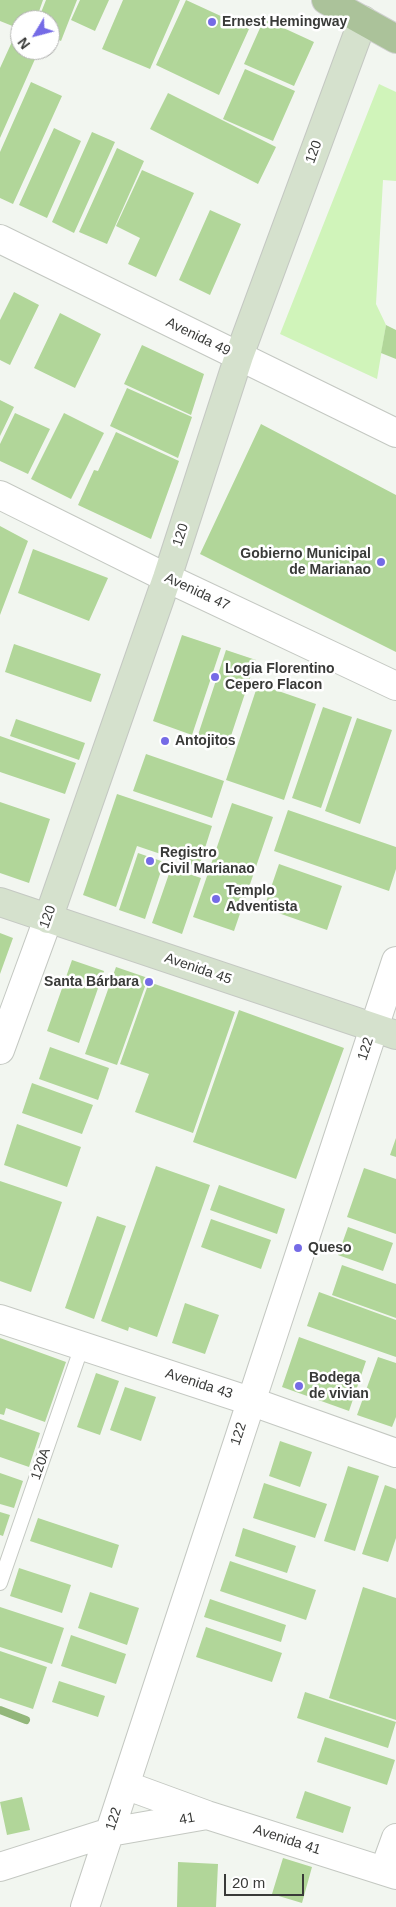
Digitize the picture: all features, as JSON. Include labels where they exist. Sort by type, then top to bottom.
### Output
[{"type":"main road","points":[[326,0],[396,39]]},
{"type":"street","name":"120","points":[[0,1050],[48,919],[166,578],[239,356],[363,20]]},
{"type":"street","name":"Avenida 49","points":[[0,239],[396,433]]},
{"type":"street","name":"Avenida 47","points":[[0,495],[166,578],[396,686]]},
{"type":"street","name":"Avenida 45","points":[[0,902],[384,1032]]},
{"type":"street","name":"122","points":[[85,1907],[250,1401],[384,1032],[396,961]]},
{"type":"street","name":"Avenida 43","points":[[0,1319],[250,1401],[396,1454]]},
{"type":"street","name":"41","points":[[125,1785],[207,1815]]},
{"type":"street","name":"41","points":[[110,1832],[207,1815]]},
{"type":"street","name":"Avenida 41","points":[[207,1815],[390,1873]]},
{"type":"street","points":[[0,1867],[110,1832]]},
{"type":"street","points":[[390,1873],[396,1838]]},
{"type":"lane","name":"120A","points":[[0,1583],[82,1346]]},
{"type":"green space","points":[[379,84],[396,92],[396,181],[383,180],[376,304],[386,325],[377,379],[280,334]]},
{"type":"building","points":[[0,0],[43,0],[40,10],[10,10],[10,25],[0,21]]},
{"type":"building","points":[[46,0],[77,0],[61,41],[60,10],[42,10]]},
{"type":"building","points":[[80,0],[109,0],[95,31],[71,20]]},
{"type":"building","points":[[123,0],[180,0],[150,69],[102,49]]},
{"type":"building","points":[[186,0],[249,29],[219,95],[156,65]]},
{"type":"building","points":[[264,19],[314,42],[294,86],[244,64]]},
{"type":"building","points":[[10,46],[10,60],[35,60],[0,138],[0,68]]},
{"type":"building","points":[[245,69],[295,91],[273,141],[223,119]]},
{"type":"building","points":[[31,82],[62,96],[13,204],[0,198],[0,152]]},
{"type":"building","points":[[168,93],[276,147],[258,184],[150,129]]},
{"type":"building","points":[[54,128],[81,141],[47,218],[19,205]]},
{"type":"building","points":[[92,132],[115,142],[74,233],[52,222]]},
{"type":"building","points":[[117,148],[144,161],[107,244],[79,232]]},
{"type":"building","points":[[142,170],[194,193],[156,277],[128,264],[140,238],[116,226]]},
{"type":"building","points":[[210,210],[241,224],[210,295],[179,280]]},
{"type":"building","points":[[14,292],[39,305],[10,365],[0,360],[0,320]]},
{"type":"building","points":[[60,313],[101,334],[75,388],[34,368]]},
{"type":"building","points":[[386,325],[396,330],[396,359],[381,353]]},
{"type":"building","points":[[142,345],[204,374],[191,415],[124,384]]},
{"type":"building","points":[[127,388],[192,417],[178,458],[110,426]]},
{"type":"building","points":[[0,400],[14,407],[0,436]]},
{"type":"building","points":[[15,413],[50,429],[28,474],[0,461],[0,444]]},
{"type":"building","points":[[64,413],[104,433],[71,499],[31,479]]},
{"type":"building","points":[[261,424],[396,495],[396,652],[200,554]]},
{"type":"building","points":[[116,432],[179,461],[151,539],[78,505],[94,470],[98,471]]},
{"type":"building","points":[[0,526],[28,541],[0,615]]},
{"type":"building","points":[[33,549],[108,578],[89,621],[18,593]]},
{"type":"building","points":[[182,635],[221,648],[192,735],[153,721]]},
{"type":"building","points":[[14,644],[101,674],[91,702],[5,672]]},
{"type":"building","points":[[226,650],[256,660],[227,748],[197,738]]},
{"type":"building","points":[[258,684],[316,704],[284,800],[226,780]]},
{"type":"building","points":[[323,707],[352,717],[321,808],[292,798]]},
{"type":"building","points":[[357,718],[392,730],[360,824],[325,811]]},
{"type":"building","points":[[16,719],[85,743],[79,760],[10,736]]},
{"type":"building","points":[[0,736],[76,763],[65,794],[0,772]]},
{"type":"building","points":[[146,754],[224,781],[212,818],[133,791]]},
{"type":"building","points":[[117,794],[212,826],[199,867],[137,846],[116,907],[83,895]]},
{"type":"building","points":[[0,802],[50,819],[29,883],[0,873]]},
{"type":"building","points":[[232,803],[273,817],[234,931],[193,917]]},
{"type":"building","points":[[288,810],[396,847],[396,869],[389,891],[274,851]]},
{"type":"building","points":[[138,853],[164,862],[145,919],[119,910]]},
{"type":"building","points":[[279,864],[342,886],[327,930],[264,908]]},
{"type":"building","points":[[171,868],[201,878],[182,934],[152,923]]},
{"type":"building","points":[[0,933],[13,938],[0,974]]},
{"type":"building","points":[[72,960],[104,971],[79,1043],[47,1031]]},
{"type":"building","points":[[116,967],[148,978],[117,1065],[85,1054]]},
{"type":"building","points":[[149,982],[235,1012],[193,1133],[135,1112],[149,1074],[120,1064]]},
{"type":"building","points":[[239,1010],[344,1048],[296,1179],[193,1142]]},
{"type":"building","points":[[50,1047],[109,1068],[98,1100],[39,1079]]},
{"type":"building","points":[[32,1083],[93,1105],[82,1134],[22,1113]]},
{"type":"building","points":[[17,1124],[81,1147],[67,1187],[4,1165]]},
{"type":"building","points":[[396,1138],[396,1157],[390,1155]]},
{"type":"building","points":[[156,1166],[210,1185],[157,1337],[129,1327],[128,1331],[101,1321]]},
{"type":"building","points":[[364,1168],[396,1179],[396,1234],[347,1217]]},
{"type":"building","points":[[0,1181],[62,1202],[31,1292],[0,1281]]},
{"type":"building","points":[[219,1185],[285,1209],[277,1234],[210,1210]]},
{"type":"building","points":[[97,1216],[126,1226],[94,1319],[65,1308]]},
{"type":"building","points":[[211,1219],[271,1240],[261,1269],[201,1247]]},
{"type":"building","points":[[348,1227],[393,1243],[383,1271],[338,1255]]},
{"type":"building","points":[[342,1265],[396,1284],[396,1318],[332,1295]]},
{"type":"building","points":[[319,1292],[396,1320],[396,1357],[307,1326]]},
{"type":"building","points":[[185,1303],[219,1315],[205,1354],[172,1343]]},
{"type":"building","points":[[299,1337],[366,1361],[349,1411],[282,1387]]},
{"type":"building","points":[[0,1338],[66,1362],[45,1422],[6,1408],[4,1415],[0,1414]]},
{"type":"building","points":[[378,1357],[396,1363],[396,1417],[392,1427],[357,1415]]},
{"type":"building","points":[[96,1373],[119,1381],[100,1435],[77,1427]]},
{"type":"building","points":[[125,1387],[156,1397],[141,1441],[110,1430]]},
{"type":"building","points":[[0,1419],[40,1433],[29,1467],[0,1457]]},
{"type":"building","points":[[280,1441],[312,1452],[300,1487],[269,1476]]},
{"type":"building","points":[[348,1466],[379,1476],[355,1551],[324,1541]]},
{"type":"building","points":[[0,1473],[23,1481],[14,1508],[0,1504]]},
{"type":"building","points":[[264,1483],[327,1504],[315,1538],[253,1518]]},
{"type":"building","points":[[385,1485],[396,1489],[396,1538],[388,1562],[362,1554]]},
{"type":"building","points":[[0,1512],[10,1515],[3,1536],[0,1535]]},
{"type":"building","points":[[38,1518],[119,1545],[112,1568],[30,1541]]},
{"type":"building","points":[[243,1528],[296,1546],[287,1573],[235,1556]]},
{"type":"building","points":[[230,1561],[316,1590],[306,1620],[220,1591]]},
{"type":"building","points":[[19,1568],[71,1585],[62,1613],[10,1596]]},
{"type":"building","points":[[363,1587],[396,1598],[396,1720],[329,1698]]},
{"type":"building","points":[[90,1592],[139,1608],[127,1645],[78,1628]]},
{"type":"building","points":[[210,1599],[286,1625],[281,1642],[204,1617]]},
{"type":"building","points":[[0,1607],[64,1628],[52,1664],[0,1647]]},
{"type":"building","points":[[206,1627],[282,1653],[272,1682],[196,1657]]},
{"type":"building","points":[[71,1635],[126,1654],[116,1684],[61,1666]]},
{"type":"building","points":[[0,1651],[47,1667],[33,1709],[0,1698]]},
{"type":"building","points":[[59,1681],[105,1696],[98,1717],[52,1702]]},
{"type":"building","points":[[305,1692],[396,1722],[388,1748],[297,1718]]},
{"type":"building","points":[[325,1737],[395,1760],[387,1785],[317,1762]]},
{"type":"building","points":[[305,1791],[351,1807],[343,1833],[296,1818]]},
{"type":"building","points":[[22,1797],[30,1830],[7,1835],[0,1802]]},
{"type":"building","points":[[283,1858],[312,1867],[302,1903],[272,1894]]},
{"type":"building","points":[[178,1862],[218,1864],[216,1907],[177,1907]]},
{"type":"waterway","points":[[0,1710],[26,1720]]},
{"type":"place","name":"Ernest Hemingway","points":[[212,22]]},
{"type":"place","name":"Gobierno Municipal de Marianao","points":[[381,562]]},
{"type":"place","name":"Logia Florentino Cepero Flacon","points":[[215,677]]},
{"type":"place","name":"Antojitos","points":[[165,741]]},
{"type":"place","name":"Registro Civil Marianao","points":[[150,861]]},
{"type":"place","name":"Templo Adventista","points":[[216,899]]},
{"type":"place","name":"Santa Bárbara","points":[[149,982]]},
{"type":"place","name":"Queso","points":[[298,1248]]},
{"type":"place","name":"Bodega de vivian","points":[[299,1386]]}]
